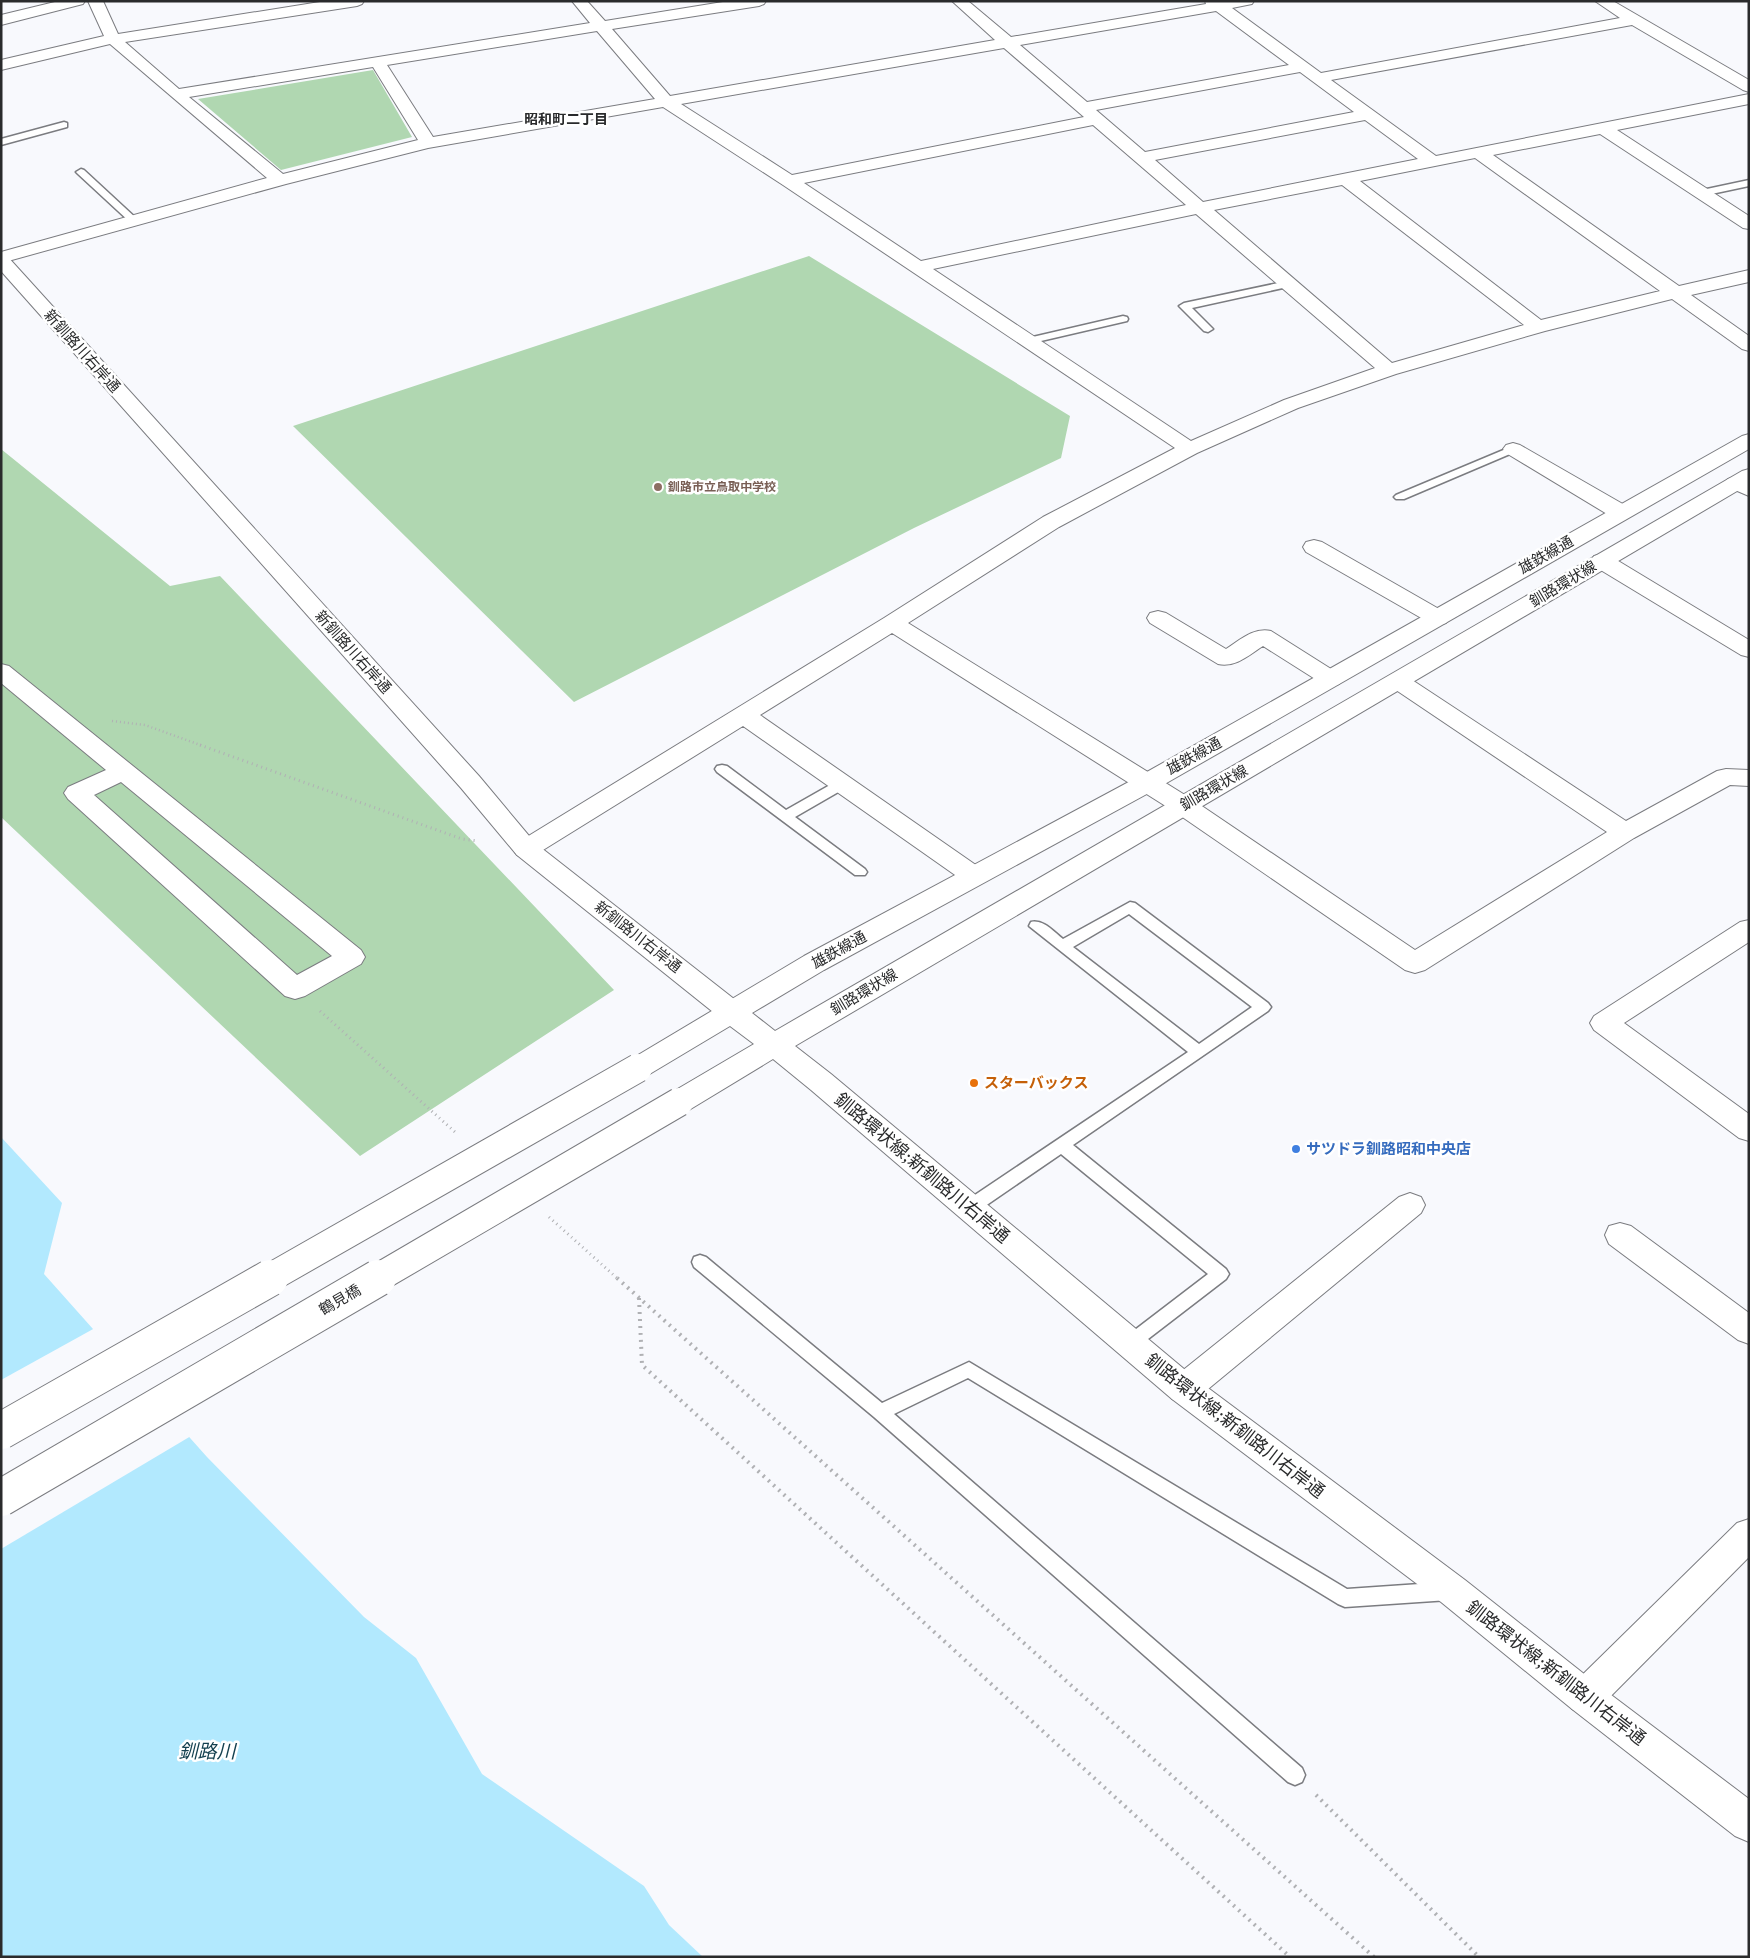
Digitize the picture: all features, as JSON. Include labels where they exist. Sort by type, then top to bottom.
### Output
[{"type":"street","points":[[1,20],[78,1]]},
{"type":"street","points":[[95,1],[113,39],[280,180]]},
{"type":"street","points":[[1,65],[113,39],[357,1]]},
{"type":"street","points":[[579,1],[666,102],[789,181],[1190,449]]},
{"type":"street","points":[[176,94],[759,1]]},
{"type":"street","points":[[959,1],[1389,370]]},
{"type":"street","points":[[1,259],[280,180],[428,143],[1007,43],[1216,4],[1247,1]]},
{"type":"street","points":[[1602,1],[1749,86]]},
{"type":"street","points":[[1216,4],[1433,162]]},
{"type":"street","points":[[1318,78],[1633,20]]},
{"type":"street","points":[[377,61],[428,143]]},
{"type":"street","points":[[789,181],[1302,67]]},
{"type":"street","points":[[918,267],[1198,208],[1749,100]]},
{"type":"street","points":[[1141,158],[1368,114]]},
{"type":"street","points":[[1604,129],[1749,224]]},
{"type":"street","points":[[1479,153],[1749,345]]},
{"type":"street","points":[[1346,179],[1538,327]]},
{"type":"street","name":"新釧路川右岸通","points":[[1,259],[456,768],[526,849],[733,1013]]},
{"type":"street","points":[[526,849],[892,623],[1051,522],[1190,449],[1291,404],[1389,370],[1538,327],[1674,292],[1749,276]]},
{"type":"street","name":"雄鉄線通","points":[[1,1431],[638,1068],[814,963],[1147,783],[1331,680],[1620,512],[1749,440]]},
{"type":"street","points":[[1513,449],[1620,512]]},
{"type":"street","name":"釧路環状線","points":[[679,1102],[776,1046],[855,997],[1602,561],[1744,482]]},
{"type":"street","points":[[1314,547],[1438,618]]},
{"type":"street","points":[[1602,561],[1749,650]]},
{"type":"street","points":[[1158,618],[1226,659],[1263,636],[1331,680]]},
{"type":"street","points":[[892,623],[1184,806],[1415,963],[1625,832],[1726,777],[1749,778]]},
{"type":"street","points":[[1,670],[351,957],[295,989],[77,793],[124,771]]},
{"type":"street","points":[[1398,681],[1625,832]]},
{"type":"street","points":[[744,715],[974,876]]},
{"type":"street","points":[[1749,929],[1604,1023],[1749,1130]]},
{"type":"street","name":"釧路環状線;新釧路川右岸通","points":[[733,1013],[776,1046],[1184,1390],[1453,1591],[1585,1697],[1749,1823]]},
{"type":"street","name":"鶴見橋","points":[[1,1498],[679,1102]]},
{"type":"street","points":[[1184,1390],[1410,1205]]},
{"type":"street","points":[[1620,1235],[1749,1331]]},
{"type":"street","points":[[1585,1697],[1749,1534]]},
{"type":"lane","points":[[1,142],[64,125]]},
{"type":"lane","points":[[81,172],[134,221]]},
{"type":"lane","points":[[1702,193],[1749,184]]},
{"type":"lane","points":[[1208,330],[1184,306],[1288,284]]},
{"type":"lane","points":[[1028,341],[1123,319]]},
{"type":"lane","points":[[1400,497],[1513,449]]},
{"type":"lane","points":[[722,769],[860,872]]},
{"type":"lane","points":[[786,816],[842,784]]},
{"type":"lane","points":[[969,1208],[1264,1007],[1130,907],[1062,946]]},
{"type":"lane","points":[[1036,926],[1199,1052]]},
{"type":"lane","points":[[1062,1145],[1220,1274],[1129,1344]]},
{"type":"lane","points":[[700,1262],[880,1412],[1295,1775]]},
{"type":"lane","points":[[880,1412],[970,1369],[1345,1598],[1453,1591]]},
{"type":"path","points":[[56,716],[145,724],[462,839],[526,849]]},
{"type":"path","points":[[295,989],[456,1133]]},
{"type":"path","points":[[544,1212],[1374,1957]]},
{"type":"path","points":[[639,1297],[642,1365],[1290,1957]]},
{"type":"path","points":[[1295,1775],[1479,1957]]},
{"type":"green space","points":[[373,70],[412,137],[281,170],[198,99]]},
{"type":"green space","points":[[809,256],[1070,416],[1061,458],[914,528],[574,702],[293,426]]},
{"type":"green space","points":[[1,449],[170,586],[220,576],[614,990],[360,1156],[1,817]]},
{"type":"water","name":"釧路川","points":[[1,1137],[62,1203],[44,1274],[207,1457],[364,1617],[416,1658],[482,1774],[644,1886],[669,1925],[703,1957],[1,1957]]},
{"type":"pier","points":[[95,1328],[191,1436],[1,1549],[1,1380]]},
{"type":"place","name":"釧路市立鳥取中学校","points":[[658,487]]},
{"type":"place","name":"スターバックス","points":[[974,1083]]},
{"type":"place","name":"サツドラ釧路昭和中央店","points":[[1296,1149]]},
{"type":"district","name":"昭和町二丁目","points":[[566,119]]}]
